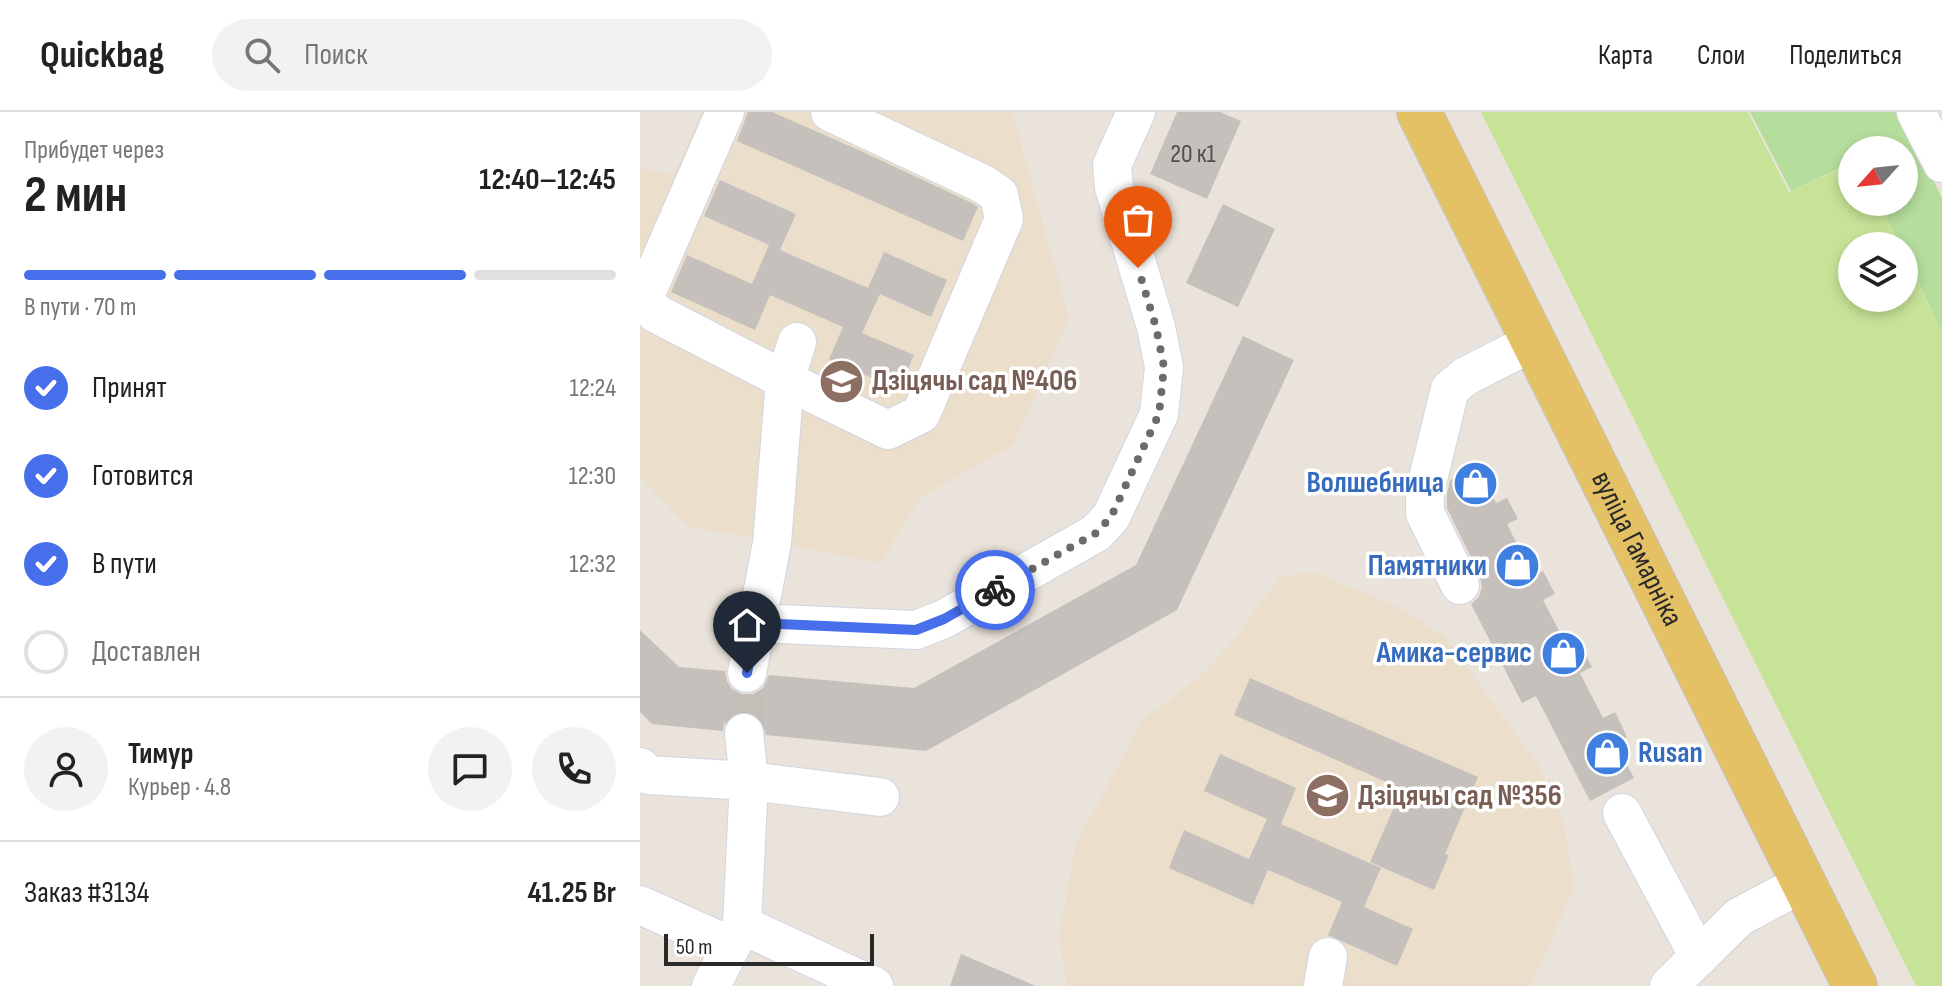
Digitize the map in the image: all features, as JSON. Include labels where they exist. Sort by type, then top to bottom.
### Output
[{"type":"main road","name":"вуліца Гамарніка","points":[[1419,112],[1855,986]]},
{"type":"street","points":[[725,112],[644,298],[655,313],[888,430],[921,414],[1004,219],[999,195],[983,184],[830,112]]},
{"type":"street","points":[[756,623],[916,630],[944,619],[1096,533],[1111,517],[1159,414],[1164,367],[1156,327],[1114,187],[1112,165],[1136,112]]},
{"type":"street","points":[[1916,112],[1942,163]]},
{"type":"street","points":[[747,673],[772,543],[785,380],[797,342]]},
{"type":"street","points":[[1460,585],[1425,513],[1425,491],[1450,389],[1466,376],[1533,342]]},
{"type":"street","points":[[711,986],[736,936],[749,781],[744,733]]},
{"type":"street","points":[[640,767],[648,775],[749,781],[880,797]]},
{"type":"street","points":[[1622,813],[1699,957]]},
{"type":"street","points":[[1669,986],[1739,917],[1803,883]]},
{"type":"street","points":[[640,905],[874,986]]},
{"type":"shaded area","name":"Дзіцячы сад №406","points":[[702,112],[1012,112],[1069,318],[1013,445],[921,497],[880,563],[688,526],[640,477],[640,168],[673,175]]},
{"type":"shaded area","name":"Дзіцячы сад №356","points":[[1313,572],[1395,605],[1443,635],[1539,765],[1564,826],[1574,888],[1531,986],[1067,986],[1059,936],[1075,846],[1142,721],[1199,677],[1237,637],[1279,577]]},
{"type":"green space","points":[[1481,112],[1748,112],[1789,192],[1838,170],[1838,216],[1886,216],[1893,232],[1838,232],[1838,312],[1918,312],[1918,283],[1942,332],[1942,986],[1916,986]]},
{"type":"green space","points":[[1750,112],[1900,112],[1912,136],[1838,136],[1838,169],[1791,191]]},
{"type":"green space","points":[[1918,149],[1942,198],[1942,332],[1918,282],[1918,232],[1893,232],[1886,216],[1918,216]]},
{"type":"building","points":[[748,112],[772,112],[972,203],[978,207],[963,241],[737,141]]},
{"type":"building","points":[[1177,112],[1220,112],[1241,121],[1207,199],[1150,174]]},
{"type":"building","points":[[720,180],[796,214],[780,250],[868,288],[884,252],[947,280],[931,317],[880,294],[862,333],[914,355],[899,390],[829,359],[843,327],[770,295],[755,330],[671,292],[687,255],[752,284],[769,245],[704,216]]},
{"type":"building","points":[[1223,204],[1275,229],[1238,307],[1186,283]]},
{"type":"building","points":[[1243,336],[1294,360],[1177,610],[926,751],[766,735],[761,720],[752,713],[742,711],[724,723],[723,731],[652,724],[640,712],[640,630],[679,667],[725,671],[732,689],[742,694],[753,694],[763,688],[769,675],[914,688],[1136,565]]},
{"type":"building","points":[[1477,466],[1496,503],[1507,498],[1518,519],[1507,524],[1533,576],[1543,571],[1555,594],[1543,600],[1568,648],[1579,642],[1592,667],[1580,673],[1603,718],[1615,712],[1627,737],[1616,743],[1634,778],[1590,801],[1536,696],[1522,703],[1471,604],[1479,597],[1482,587],[1480,576],[1447,508],[1447,494],[1450,480]]},
{"type":"building","points":[[1250,678],[1478,777],[1445,854],[1449,855],[1434,890],[1370,862],[1402,789],[1234,715]]},
{"type":"building","points":[[1220,754],[1296,788],[1281,824],[1381,868],[1364,907],[1413,929],[1397,966],[1328,935],[1342,902],[1268,870],[1253,905],[1169,868],[1184,830],[1249,859],[1267,819],[1204,791]]},
{"type":"building","points":[[961,954],[1036,986],[950,986]]},
{"type":"tunnel","points":[[744,733],[747,673]]},
{"type":"way so far","points":[[995,590],[1096,533],[1111,517],[1159,414],[1164,367],[1156,327],[1138,268]]},
{"type":"place","name":"Дзіцячы сад №406","points":[[841,381]]},
{"type":"place","name":"Волшебница","points":[[1475,483]]},
{"type":"place","name":"Памятники","points":[[1518,566]]},
{"type":"place","name":"Амика-сервис","points":[[1563,653]]},
{"type":"place","name":"Rusan","points":[[1607,753]]},
{"type":"place","name":"Дзіцячы сад №356","points":[[1327,796]]},
{"type":"route","points":[[747,673],[756,623],[916,630],[944,619],[995,590]]}]
